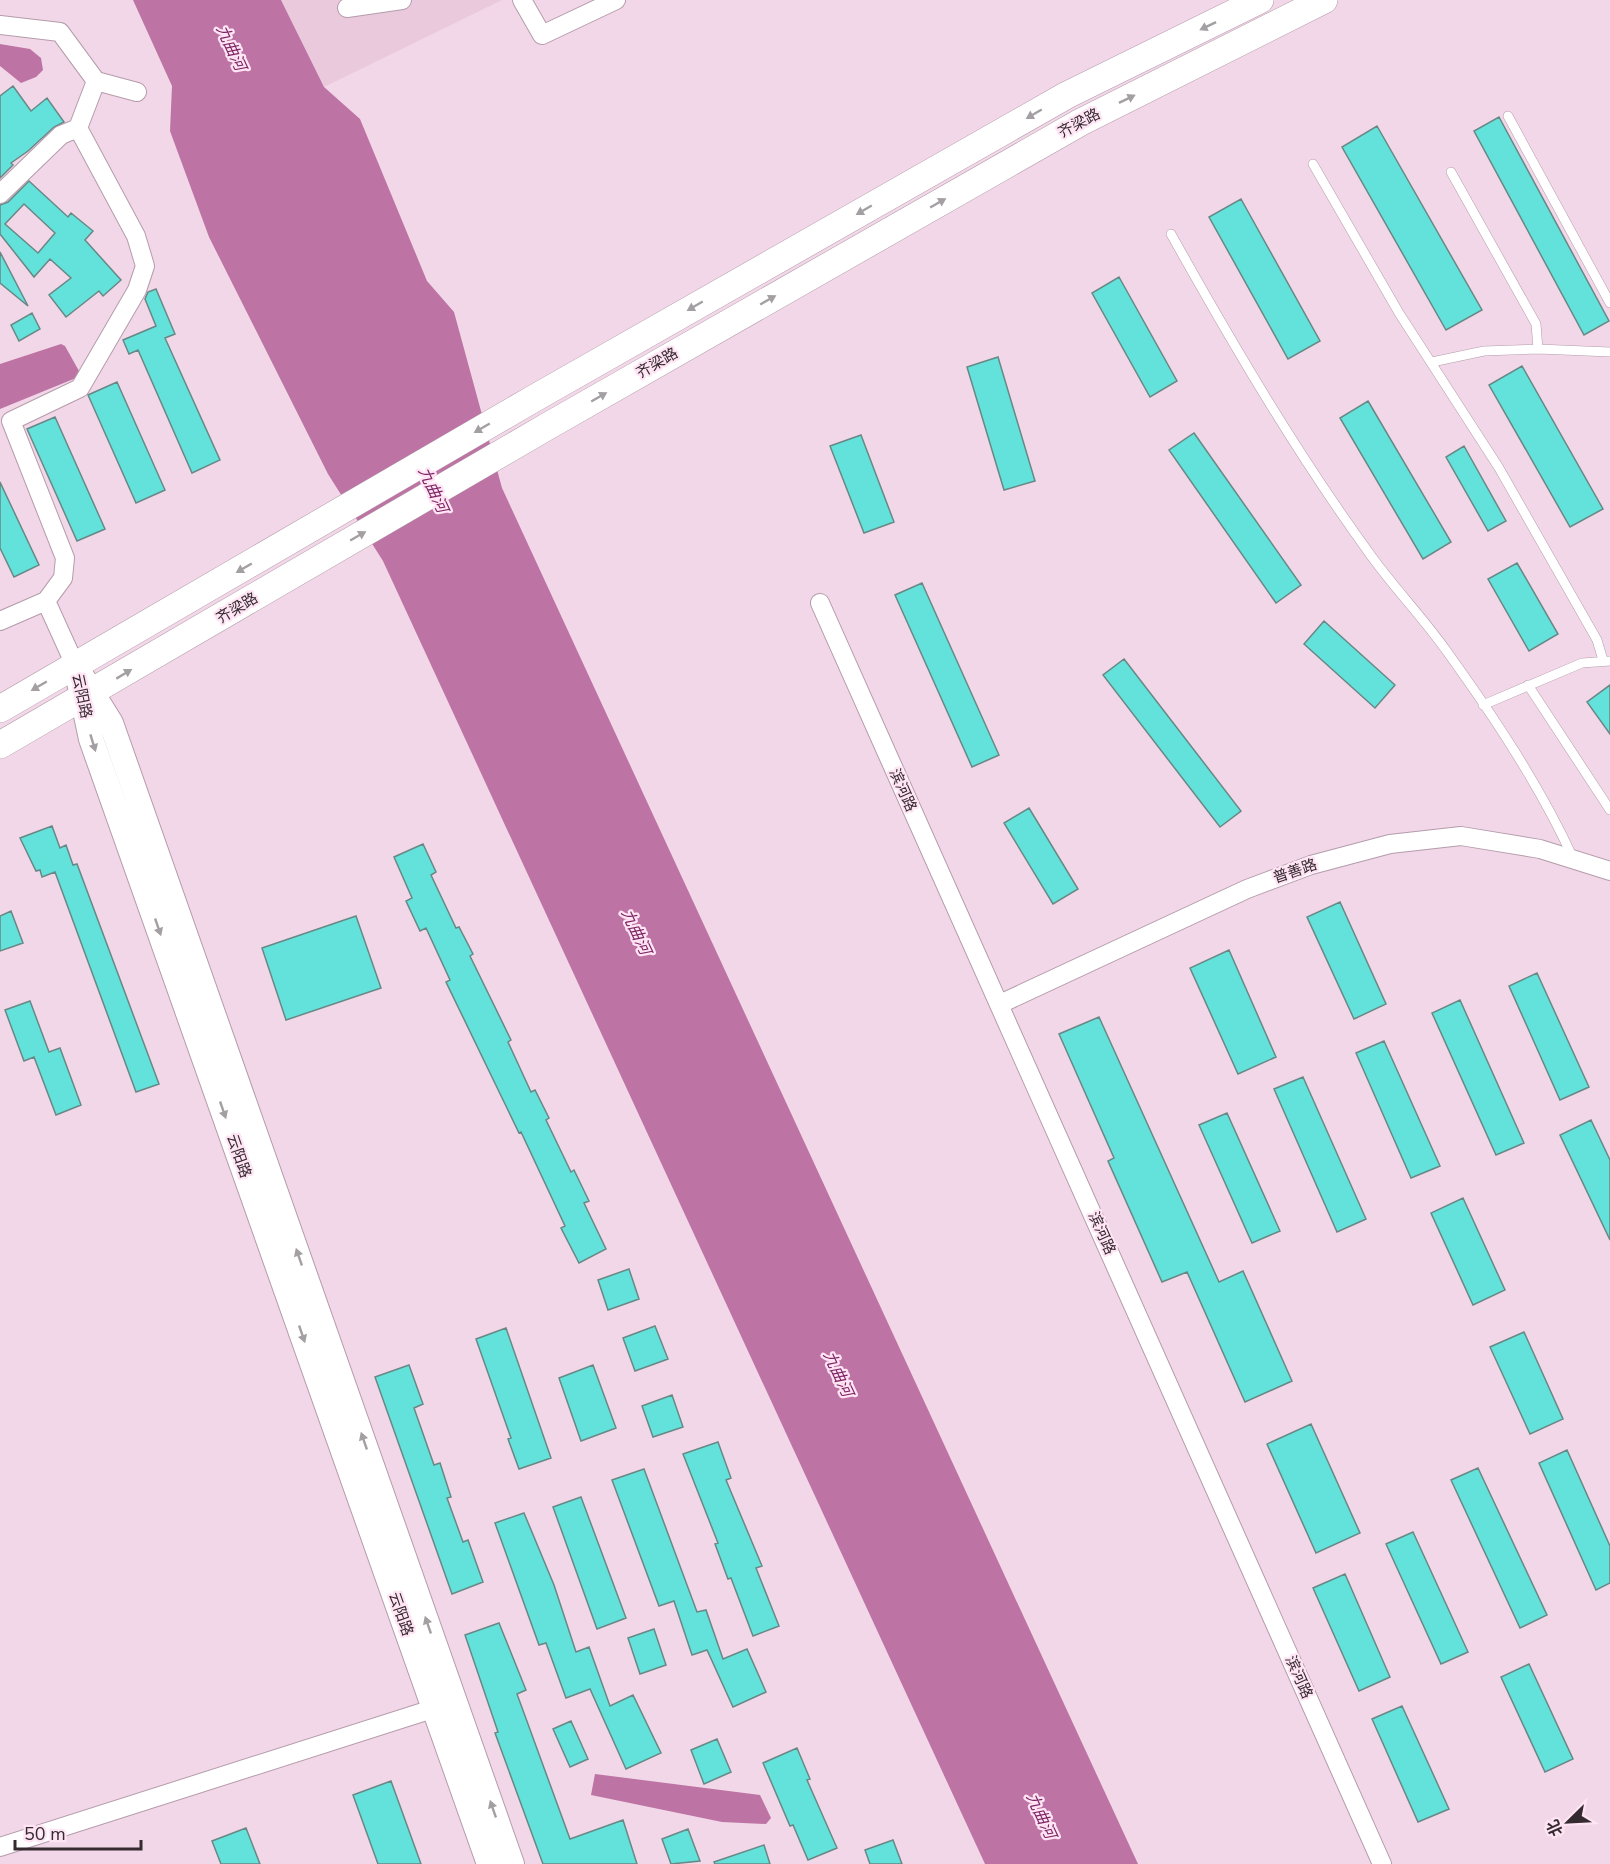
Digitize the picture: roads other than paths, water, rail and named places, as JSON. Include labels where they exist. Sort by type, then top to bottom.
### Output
[{"type":"main road","name":"齐梁路","points":[[0,709],[533,399],[1067,95],[1260,0]]},
{"type":"main road","name":"齐梁路","points":[[0,745],[548,426],[1081,122],[1324,0]]},
{"type":"street","points":[[348,8],[402,0]]},
{"type":"street","points":[[522,0],[542,35],[616,0]]},
{"type":"street","points":[[0,25],[60,32],[96,81],[137,92]]},
{"type":"street","points":[[0,194],[62,135],[78,128],[96,81]]},
{"type":"street","points":[[0,621],[46,601],[63,578],[65,558],[11,420],[81,388],[101,349],[137,290],[145,266],[136,236],[78,128]]},
{"type":"street","points":[[46,601],[75,665]]},
{"type":"street","name":"滨河路","points":[[820,603],[1383,1864]]},
{"type":"street","name":"云阳路","points":[[75,665],[87,696],[95,750],[445,1705],[512,1864]]},
{"type":"street","name":"普善路","points":[[1000,1004],[1247,889],[1311,865],[1379,847],[1461,836],[1540,849],[1610,871]]},
{"type":"street","points":[[0,1847],[445,1705]]},
{"type":"street","name":"云阳路","points":[[445,1705],[489,1864]]},
{"type":"lane","points":[[1508,116],[1610,303]]},
{"type":"lane","points":[[1312,164],[1399,313],[1505,478],[1597,640],[1606,660],[1582,663],[1483,705]]},
{"type":"lane","points":[[1451,172],[1536,324],[1538,349]]},
{"type":"lane","points":[[1171,234],[1242,362],[1295,446],[1373,558],[1448,652],[1549,808],[1574,860]]},
{"type":"lane","points":[[1432,363],[1484,351],[1538,349],[1610,352]]},
{"type":"lane","points":[[1527,685],[1610,810]]},
{"type":"water","name":"九曲河","points":[[133,0],[281,0],[324,87],[360,119],[427,281],[454,312],[502,488],[1138,1864],[985,1864],[383,561],[328,474],[209,237],[170,131],[172,86]]},
{"type":"water","points":[[0,44],[30,49],[41,58],[43,70],[36,77],[21,83],[0,66]]},
{"type":"water","points":[[61,344],[65,346],[79,371],[76,378],[0,409],[0,364]]},
{"type":"water","points":[[595,1774],[760,1795],[771,1818],[766,1824],[722,1822],[591,1795]]}]
